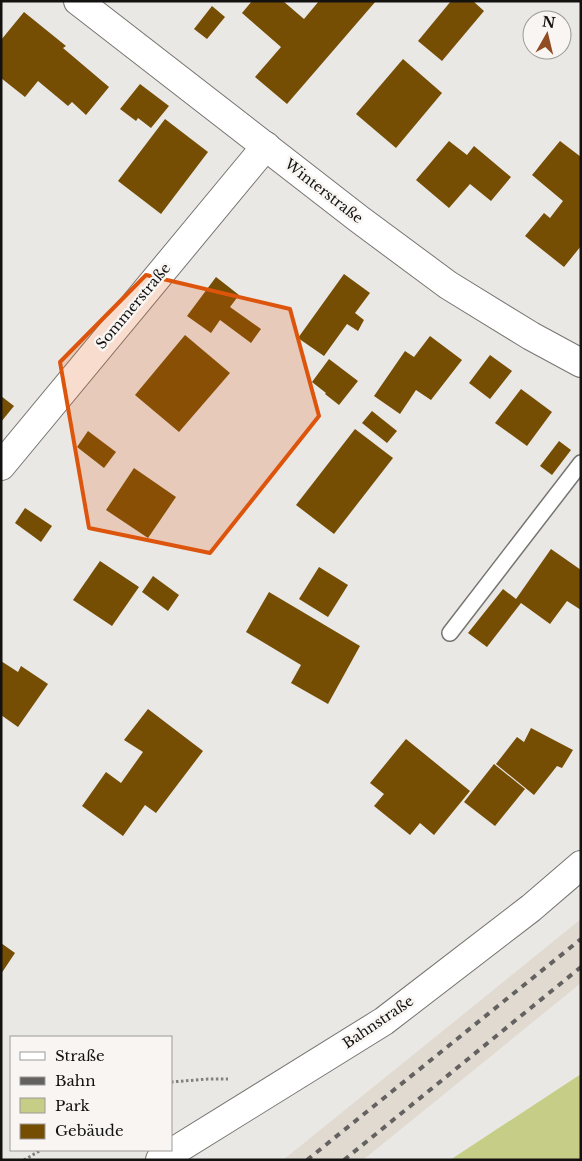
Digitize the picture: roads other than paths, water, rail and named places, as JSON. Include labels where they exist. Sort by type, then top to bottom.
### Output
[{"type":"street","name":"Winterstraße","points":[[78,1],[359,219],[448,285],[531,336],[581,363]]},
{"type":"street","name":"Sommerstraße","points":[[1,466],[266,146]]},
{"type":"street","name":"Bahnstraße","points":[[160,1160],[384,1021],[531,908],[581,865]]},
{"type":"lane","points":[[450,633],[581,463]]},
{"type":"railway","points":[[307,1160],[581,939]]},
{"type":"railway","points":[[344,1160],[581,967]]}]
